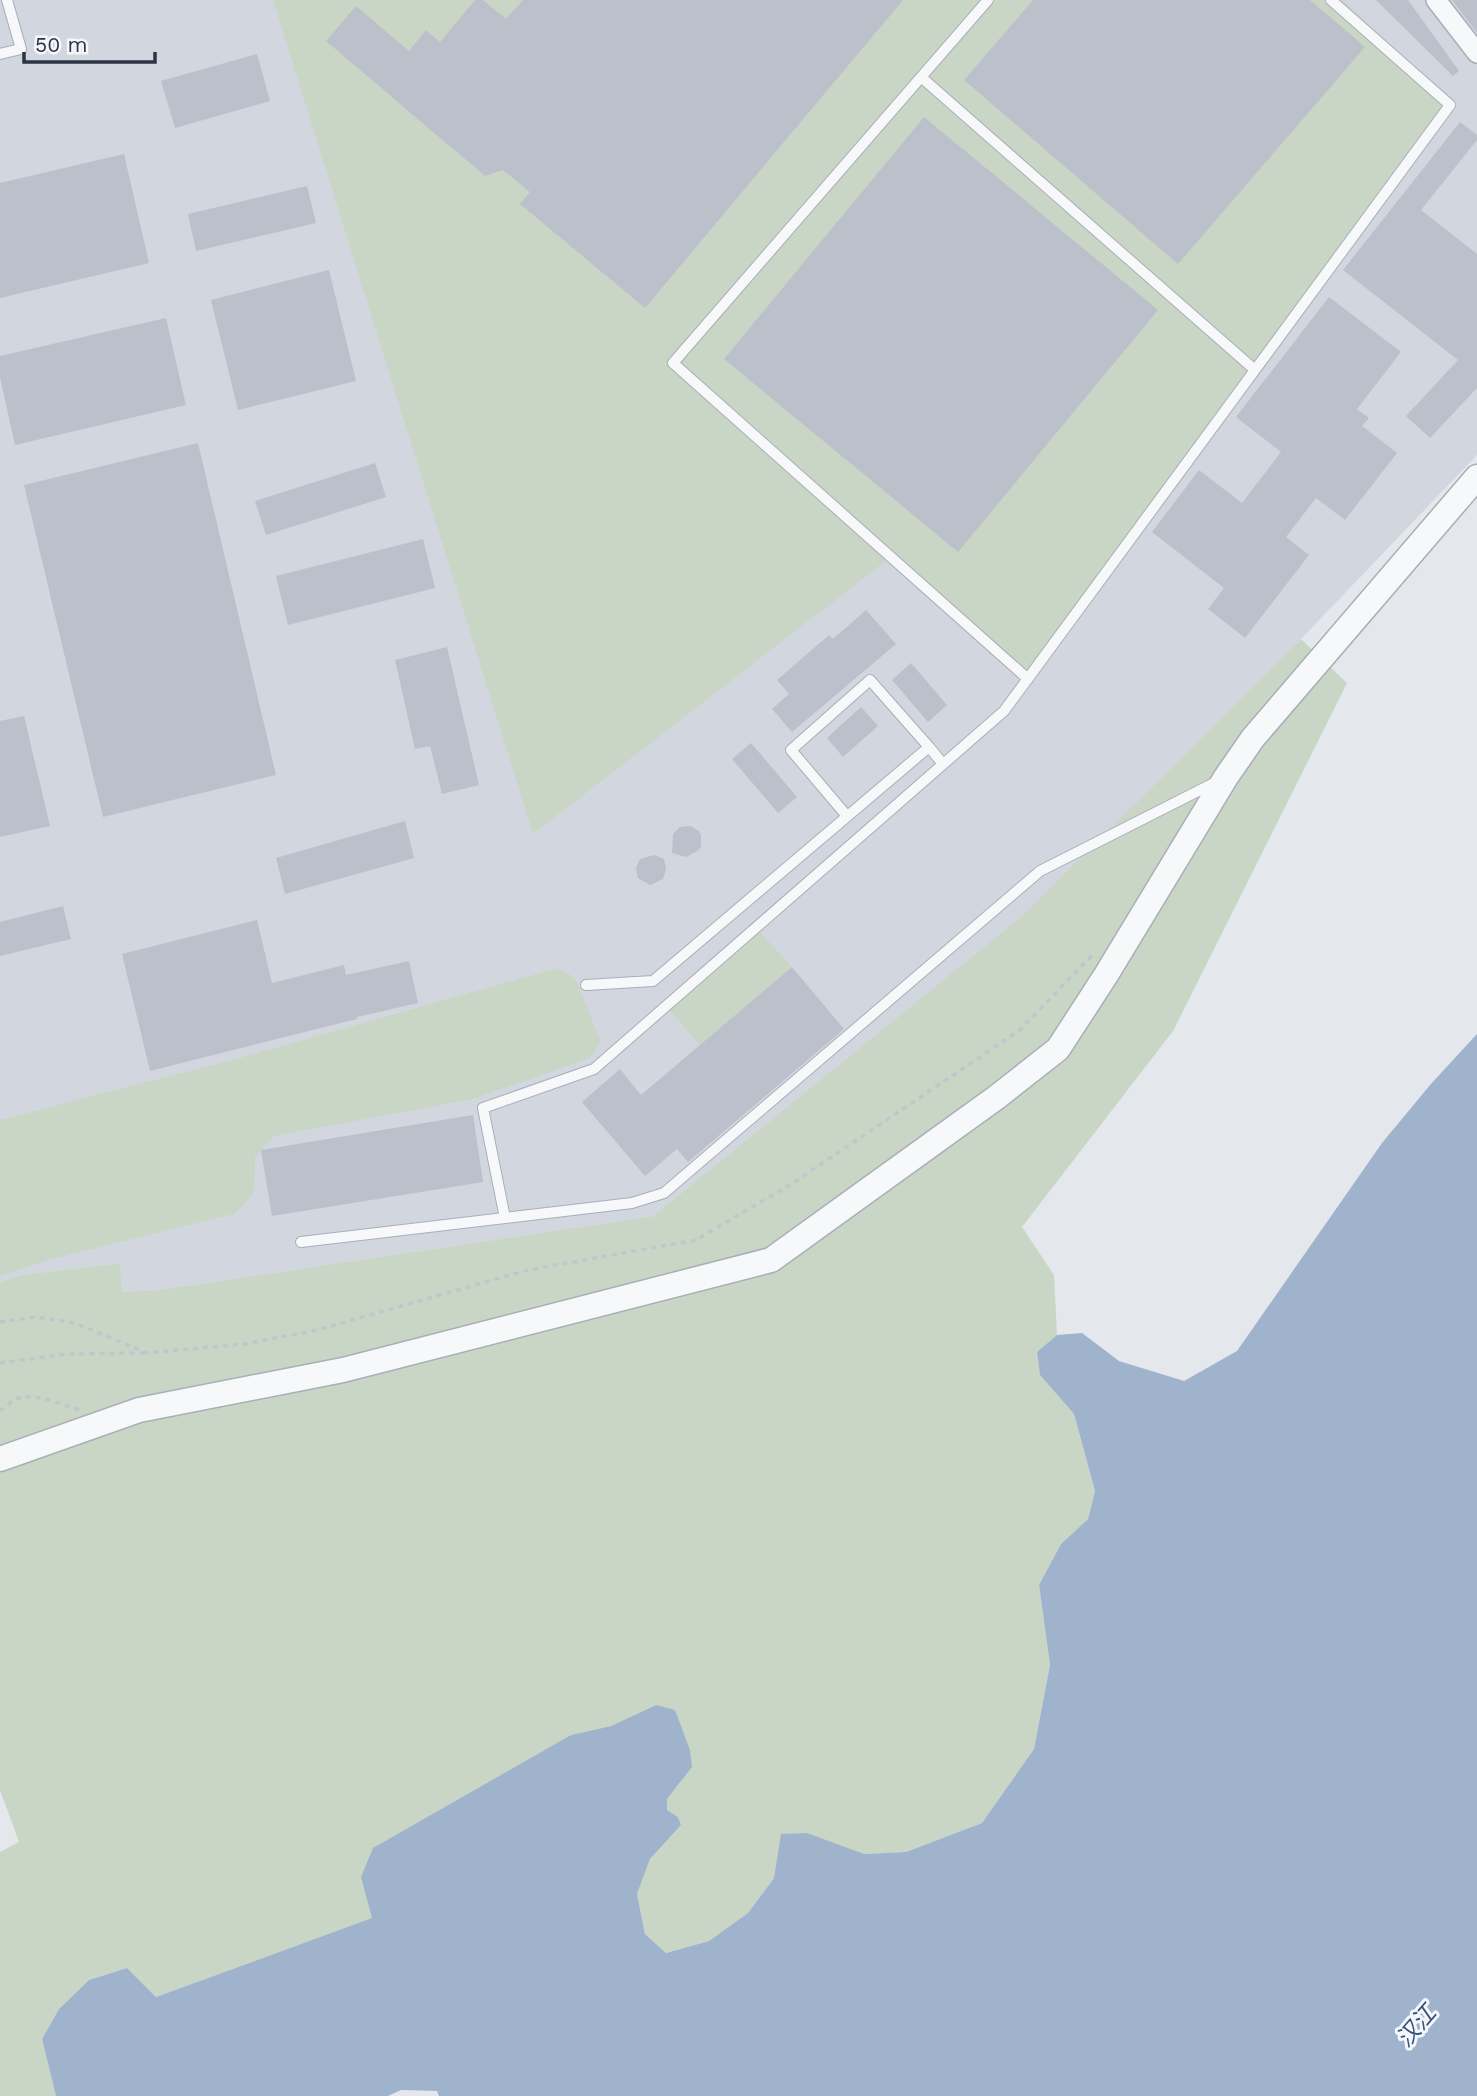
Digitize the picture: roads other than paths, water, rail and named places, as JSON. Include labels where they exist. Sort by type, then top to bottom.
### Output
[{"type":"street","points":[[1436,0],[1477,53]]},
{"type":"street","points":[[0,1459],[139,1410],[343,1370],[771,1260],[997,1097],[1058,1049],[1226,777],[1253,738],[1477,477]]},
{"type":"lane","points":[[0,54],[21,49],[6,0]]},
{"type":"lane","points":[[988,0],[673,363],[1028,679]]},
{"type":"lane","points":[[505,1219],[483,1108],[594,1069],[1004,711],[1450,105],[1331,0]]},
{"type":"lane","points":[[921,77],[1255,370]]},
{"type":"lane","points":[[847,817],[791,750],[870,680],[943,764]]},
{"type":"lane","points":[[586,985],[653,981],[929,747]]},
{"type":"lane","points":[[302,1242],[632,1203],[664,1193],[1040,871],[1226,777]]},
{"type":"water","name":"汉江","points":[[1477,1034],[1477,2096],[439,2096],[437,2091],[401,2090],[388,2096],[56,2096],[42,2039],[59,2009],[89,1980],[127,1968],[156,1997],[372,1918],[361,1877],[373,1848],[571,1735],[611,1726],[656,1705],[675,1710],[690,1750],[692,1767],[667,1799],[667,1810],[678,1817],[681,1825],[650,1859],[637,1894],[645,1934],[666,1953],[709,1941],[748,1913],[774,1878],[781,1834],[807,1833],[864,1854],[906,1852],[982,1823],[1034,1749],[1050,1665],[1039,1585],[1061,1544],[1088,1519],[1095,1491],[1074,1414],[1040,1375],[1037,1352],[1057,1335],[1082,1333],[1119,1361],[1184,1381],[1237,1351],[1382,1143]]}]
